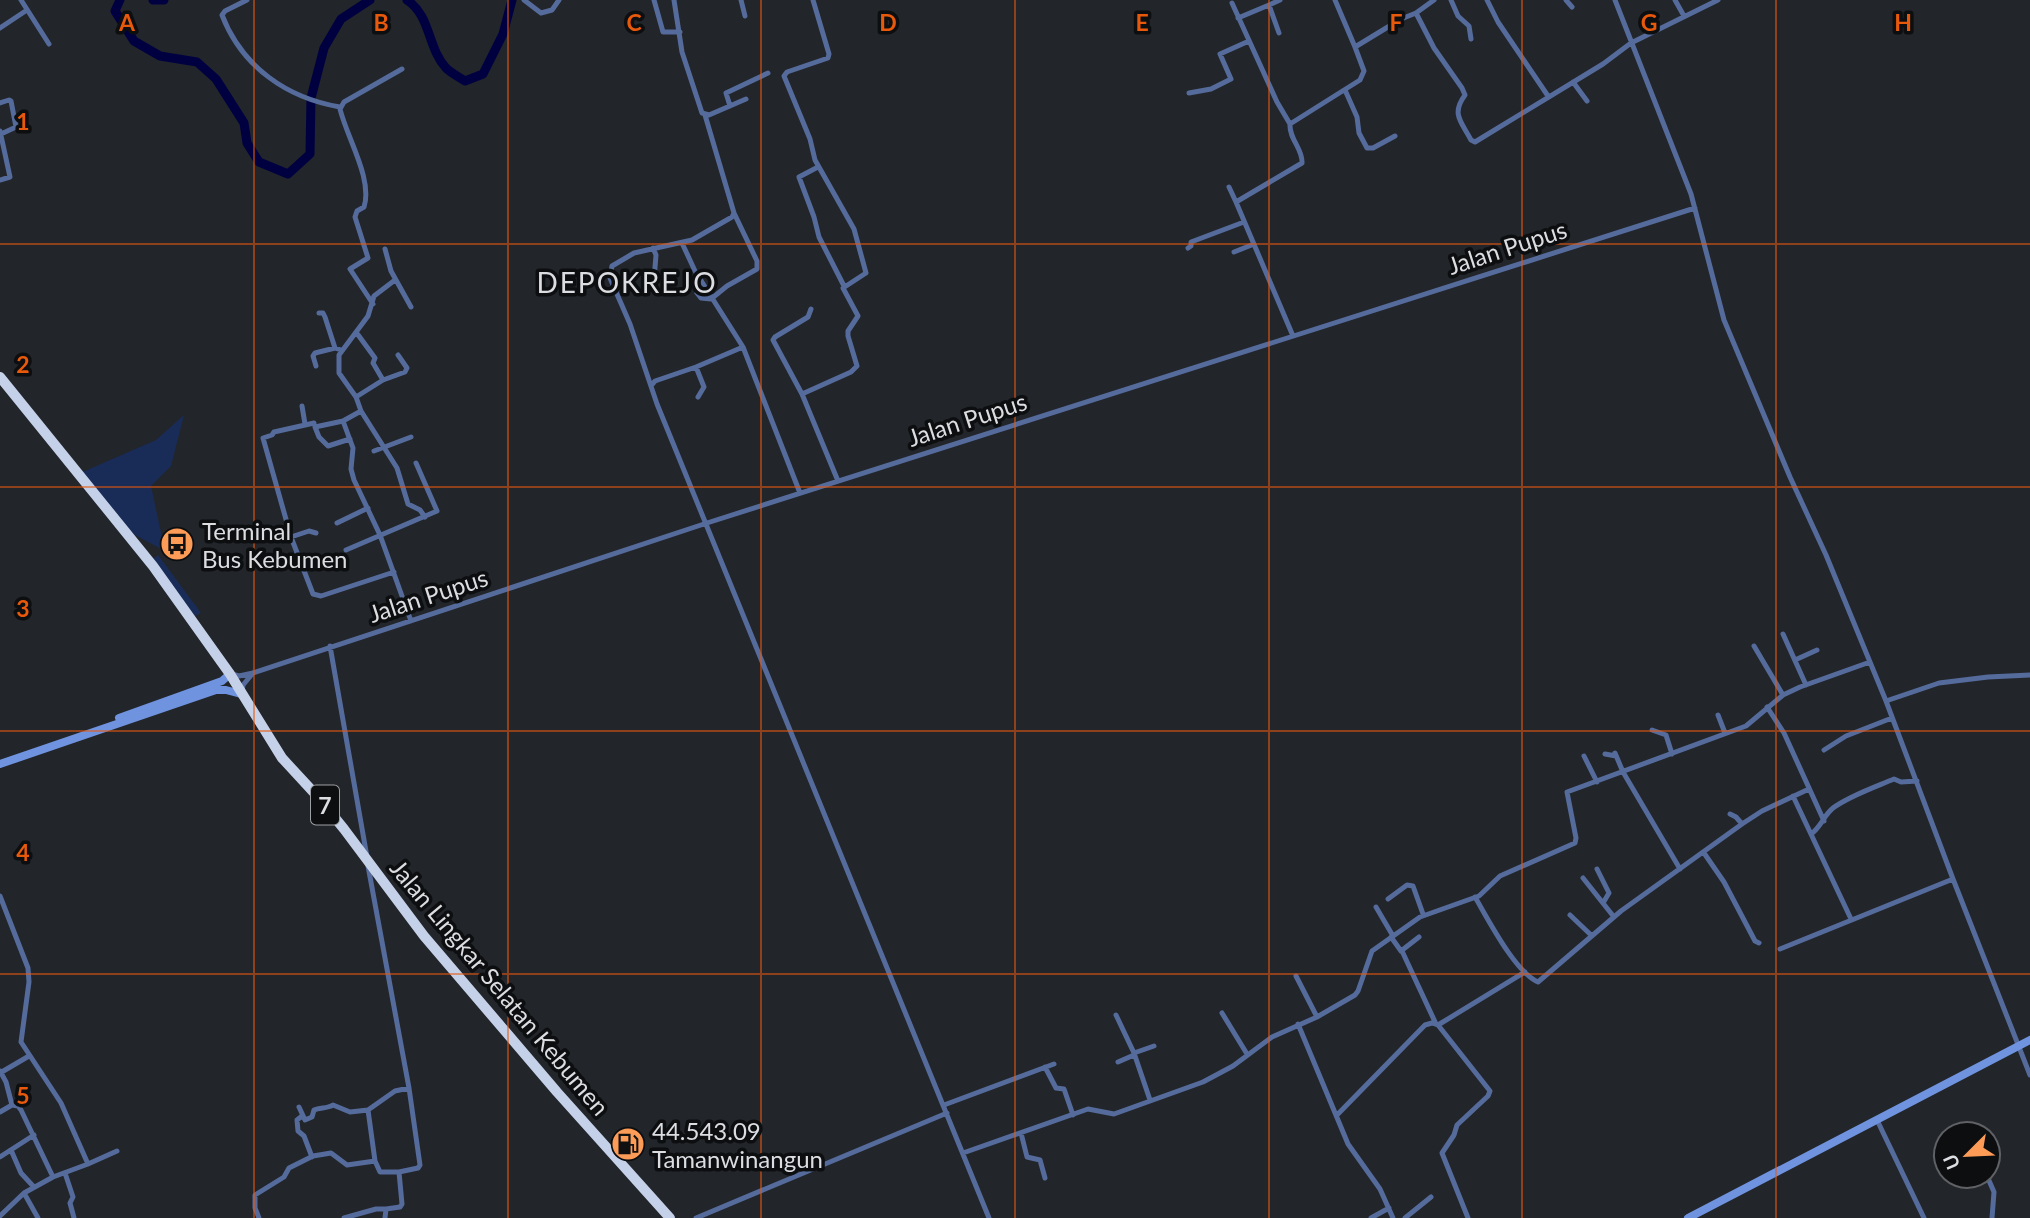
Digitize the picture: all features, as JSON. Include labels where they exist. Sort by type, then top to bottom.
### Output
[{"type":"highway","name":"Jalan Lingkar Selatan Kebumen","points":[[0,377],[134,542],[230,674],[282,758],[318,797],[424,936],[549,1083],[670,1218]]},
{"type":"street","points":[[21,0],[49,44]]},
{"type":"street","points":[[247,0],[225,11],[223,20],[253,63],[268,77],[303,98],[340,107],[402,69]]},
{"type":"street","points":[[524,0],[541,13],[552,10],[559,0]]},
{"type":"street","points":[[654,0],[663,32],[680,32]]},
{"type":"street","points":[[674,0],[682,52],[692,88],[701,112],[705,115],[734,213],[757,261],[757,269],[727,286],[711,299],[701,298],[697,293]]},
{"type":"street","points":[[741,0],[745,16]]},
{"type":"street","points":[[813,0],[828,58],[787,72],[784,76],[806,128],[818,167],[855,229],[866,270],[865,275],[844,286]]},
{"type":"street","points":[[1238,18],[1280,0]]},
{"type":"street","points":[[1290,124],[1360,80],[1364,71],[1335,0]]},
{"type":"street","points":[[1355,47],[1434,0]]},
{"type":"street","points":[[1451,0],[1458,16],[1469,26],[1471,39]]},
{"type":"street","points":[[1487,0],[1498,22],[1548,96]]},
{"type":"street","points":[[1566,0],[1572,7]]},
{"type":"street","points":[[1615,0],[1695,208],[1724,320],[1886,701],[2030,1075]]},
{"type":"street","points":[[1675,0],[1684,16]]},
{"type":"street","points":[[1416,13],[1434,48],[1462,88],[1465,95],[1458,103],[1457,110],[1470,138],[1477,142],[1631,43],[1718,0]]},
{"type":"street","points":[[1232,4],[1303,156],[1302,163],[1237,202]]},
{"type":"street","points":[[1269,5],[1279,33]]},
{"type":"street","points":[[0,28],[27,10]]},
{"type":"street","points":[[1189,93],[1210,89],[1231,79],[1220,54],[1249,41]]},
{"type":"street","points":[[730,106],[726,93],[768,73]]},
{"type":"street","points":[[1573,82],[1587,101]]},
{"type":"street","points":[[1345,90],[1357,117],[1359,133],[1367,148],[1373,148],[1395,136]]},
{"type":"street","points":[[705,115],[746,99]]},
{"type":"street","points":[[0,103],[9,100],[11,102],[16,127],[0,132],[10,177],[0,180]]},
{"type":"street","points":[[340,107],[362,174],[366,198],[364,207],[357,211],[355,217],[368,258],[350,269],[373,304]]},
{"type":"street","points":[[802,394],[851,372],[858,364],[848,331],[858,316],[822,245],[800,180],[801,174],[818,167]]},
{"type":"street","points":[[1229,187],[1293,335]]},
{"type":"street","name":"Jalan Pupus","points":[[0,762],[194,692],[222,681],[230,674],[239,676],[253,673],[800,493],[1695,208]]},
{"type":"street","points":[[734,213],[730,219],[712,230],[682,243],[628,254],[612,266],[610,278],[630,324],[651,387],[989,1218]]},
{"type":"street","points":[[1188,248],[1191,242],[1244,222]]},
{"type":"street","points":[[682,243],[711,299],[743,346],[800,493]]},
{"type":"street","points":[[1234,252],[1254,244]]},
{"type":"street","points":[[653,248],[656,255],[654,280]]},
{"type":"street","points":[[385,249],[395,280],[411,307]]},
{"type":"street","points":[[316,366],[313,355],[338,349],[368,316],[374,296],[395,280]]},
{"type":"street","points":[[811,309],[808,317],[773,338],[802,394],[838,481]]},
{"type":"street","points":[[320,313],[323,313],[338,349],[339,373],[397,468],[408,503],[420,510],[425,517]]},
{"type":"street","points":[[356,332],[374,358],[373,363],[383,380]]},
{"type":"street","points":[[651,387],[655,381],[696,367],[743,346]]},
{"type":"street","points":[[356,397],[383,380],[407,370],[398,355]]},
{"type":"street","points":[[696,367],[704,387],[698,397]]},
{"type":"street","points":[[302,406],[305,424]]},
{"type":"street","points":[[361,411],[343,421],[305,424],[274,432],[263,438],[291,537],[316,596],[333,593],[394,572]]},
{"type":"street","points":[[343,421],[354,452],[352,473],[380,535],[411,621]]},
{"type":"street","points":[[314,424],[319,437],[328,446],[350,439]]},
{"type":"street","points":[[374,452],[411,437]]},
{"type":"street","points":[[346,550],[437,510],[416,463]]},
{"type":"street","points":[[337,523],[368,508]]},
{"type":"street","points":[[291,537],[309,531],[316,533]]},
{"type":"street","points":[[1783,634],[1806,685]]},
{"type":"street","points":[[330,646],[409,1088],[419,1167],[399,1172],[380,1172],[375,1161],[368,1110]]},
{"type":"street","points":[[1754,646],[1783,695]]},
{"type":"street","points":[[1795,660],[1816,650]]},
{"type":"street","points":[[963,1153],[1090,1108],[1111,1114],[1217,1076],[1272,1037],[1317,1017],[1358,991],[1371,953],[1423,914],[1475,897],[1500,876],[1575,843],[1566,793],[1752,722],[1783,695],[1870,662]]},
{"type":"street","points":[[241,694],[243,685],[253,673]]},
{"type":"street","points":[[1886,701],[1939,684],[1987,677],[2030,675]]},
{"type":"street","name":"Jalan Pupus","points":[[0,762],[216,691],[226,690],[241,694]]},
{"type":"street","points":[[1767,707],[1784,733],[1824,821]]},
{"type":"street","points":[[1718,715],[1726,733]]},
{"type":"street","points":[[1824,750],[1846,736],[1892,718]]},
{"type":"street","points":[[1653,730],[1666,735],[1672,754]]},
{"type":"street","points":[[1605,754],[1616,754],[1623,772],[1680,869]]},
{"type":"street","points":[[1584,756],[1597,782]]},
{"type":"street","points":[[1811,834],[1820,828],[1833,808],[1866,791],[1894,779],[1901,782],[1917,781]]},
{"type":"street","points":[[1475,897],[1500,939],[1525,972],[1538,982],[1614,917],[1742,824],[1808,789]]},
{"type":"street","points":[[1793,796],[1851,919]]},
{"type":"street","points":[[1730,814],[1742,824]]},
{"type":"street","points":[[1704,853],[1724,882],[1755,942],[1759,943]]},
{"type":"street","points":[[1597,869],[1609,893],[1603,903]]},
{"type":"street","points":[[1583,878],[1614,917]]},
{"type":"street","points":[[1780,949],[1953,879]]},
{"type":"street","points":[[1388,899],[1407,885],[1413,886],[1423,914]]},
{"type":"street","points":[[0,896],[28,968],[30,982],[20,1032],[21,1042],[61,1103],[88,1164]]},
{"type":"street","points":[[1376,907],[1402,951],[1437,1025],[1490,1091],[1457,1125],[1442,1153],[1468,1218]]},
{"type":"street","points":[[1570,915],[1592,936]]},
{"type":"street","points":[[1402,951],[1419,937]]},
{"type":"street","points":[[1337,1115],[1425,1025],[1437,1025],[1525,972]]},
{"type":"street","points":[[1296,976],[1317,1017]]},
{"type":"street","points":[[1222,1013],[1247,1054]]},
{"type":"street","points":[[1116,1015],[1134,1054],[1150,1100]]},
{"type":"street","points":[[1298,1024],[1348,1143],[1380,1189],[1393,1218]]},
{"type":"street","points":[[1688,1218],[2030,1040]]},
{"type":"street","points":[[1118,1062],[1154,1046]]},
{"type":"street","points":[[29,1056],[0,1072],[12,1105],[20,1108],[53,1177]]},
{"type":"street","points":[[944,1105],[1054,1064]]},
{"type":"street","points":[[1045,1067],[1056,1088],[1064,1089],[1073,1115]]},
{"type":"street","points":[[299,1107],[305,1120],[318,1108],[335,1105],[350,1112],[368,1110],[388,1095],[409,1088]]},
{"type":"street","points":[[0,1112],[12,1105]]},
{"type":"street","points":[[696,1218],[947,1113]]},
{"type":"street","points":[[302,1116],[296,1120],[296,1126],[306,1140],[312,1157]]},
{"type":"street","points":[[1877,1120],[1924,1218]]},
{"type":"street","points":[[1021,1133],[1026,1155],[1040,1160],[1045,1178]]},
{"type":"street","points":[[0,1157],[34,1135]]},
{"type":"street","points":[[11,1150],[21,1173],[33,1186]]},
{"type":"street","points":[[1,1213],[33,1186],[117,1152]]},
{"type":"street","points":[[259,1218],[255,1208],[255,1195],[284,1177],[292,1165],[331,1153],[347,1165],[375,1161]]},
{"type":"street","points":[[344,1218],[376,1209],[400,1207],[399,1172]]},
{"type":"street","points":[[65,1173],[74,1198],[69,1203],[75,1218]]},
{"type":"street","points":[[1992,1218],[1993,1190]]},
{"type":"street","points":[[24,1193],[38,1218]]},
{"type":"street","points":[[1405,1218],[1431,1197]]},
{"type":"street","points":[[1371,1218],[1388,1208]]},
{"type":"street","points":[[385,1218],[386,1209]]},
{"type":"shaded area","points":[[184,415],[171,466],[151,486],[165,551],[120,527],[78,474],[156,440]]},
{"type":"shaded area","points":[[158,555],[201,613],[195,616],[152,560]]},
{"type":"waterway","points":[[120,0],[115,11],[134,41],[160,56],[197,62],[216,79],[244,123],[247,143],[259,162],[288,174],[310,154],[311,98],[324,48],[341,19],[370,0]]},
{"type":"waterway","points":[[153,0],[164,0]]},
{"type":"waterway","points":[[407,0],[421,14],[440,60],[448,70],[465,81],[483,74],[503,34],[512,0]]},
{"type":"place","name":"Terminal Bus Kebumen","points":[[177,544]]},
{"type":"place","name":"44.543.09 Tamanwinangun","points":[[628,1144]]},
{"type":"district","name":"DEPOKREJO","points":[[627,282]]}]
